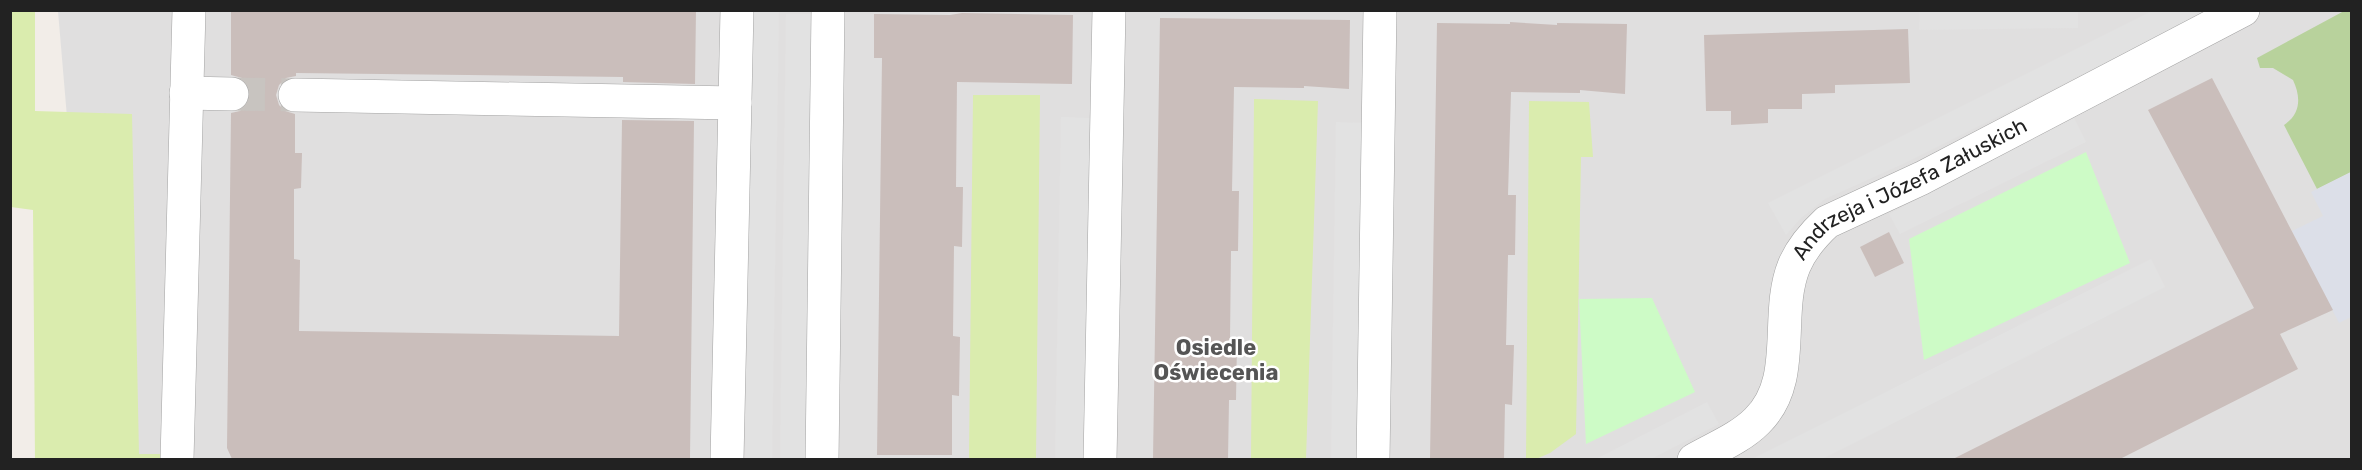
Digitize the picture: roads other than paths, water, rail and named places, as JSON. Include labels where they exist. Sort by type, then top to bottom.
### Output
[{"type":"street","points":[[177,459],[189,10]]},
{"type":"street","points":[[727,459],[737,10]]},
{"type":"street","points":[[822,459],[828,10]]},
{"type":"street","points":[[1100,459],[1109,10]]},
{"type":"street","points":[[1373,459],[1380,10]]},
{"type":"street","name":"Andrzeja i Józefa Załuskich","points":[[1694,459],[1744,432],[1759,420],[1770,404],[1781,373],[1788,287],[1793,268],[1801,251],[1814,233],[1827,222],[1922,178],[2242,10]]},
{"type":"street","points":[[186,93],[232,94]]},
{"type":"street","points":[[295,95],[735,103]]},
{"type":"tunnel","points":[[232,94],[295,95]]},
{"type":"district","name":"Osiedle Oświecenia","points":[[1216,360]]}]
